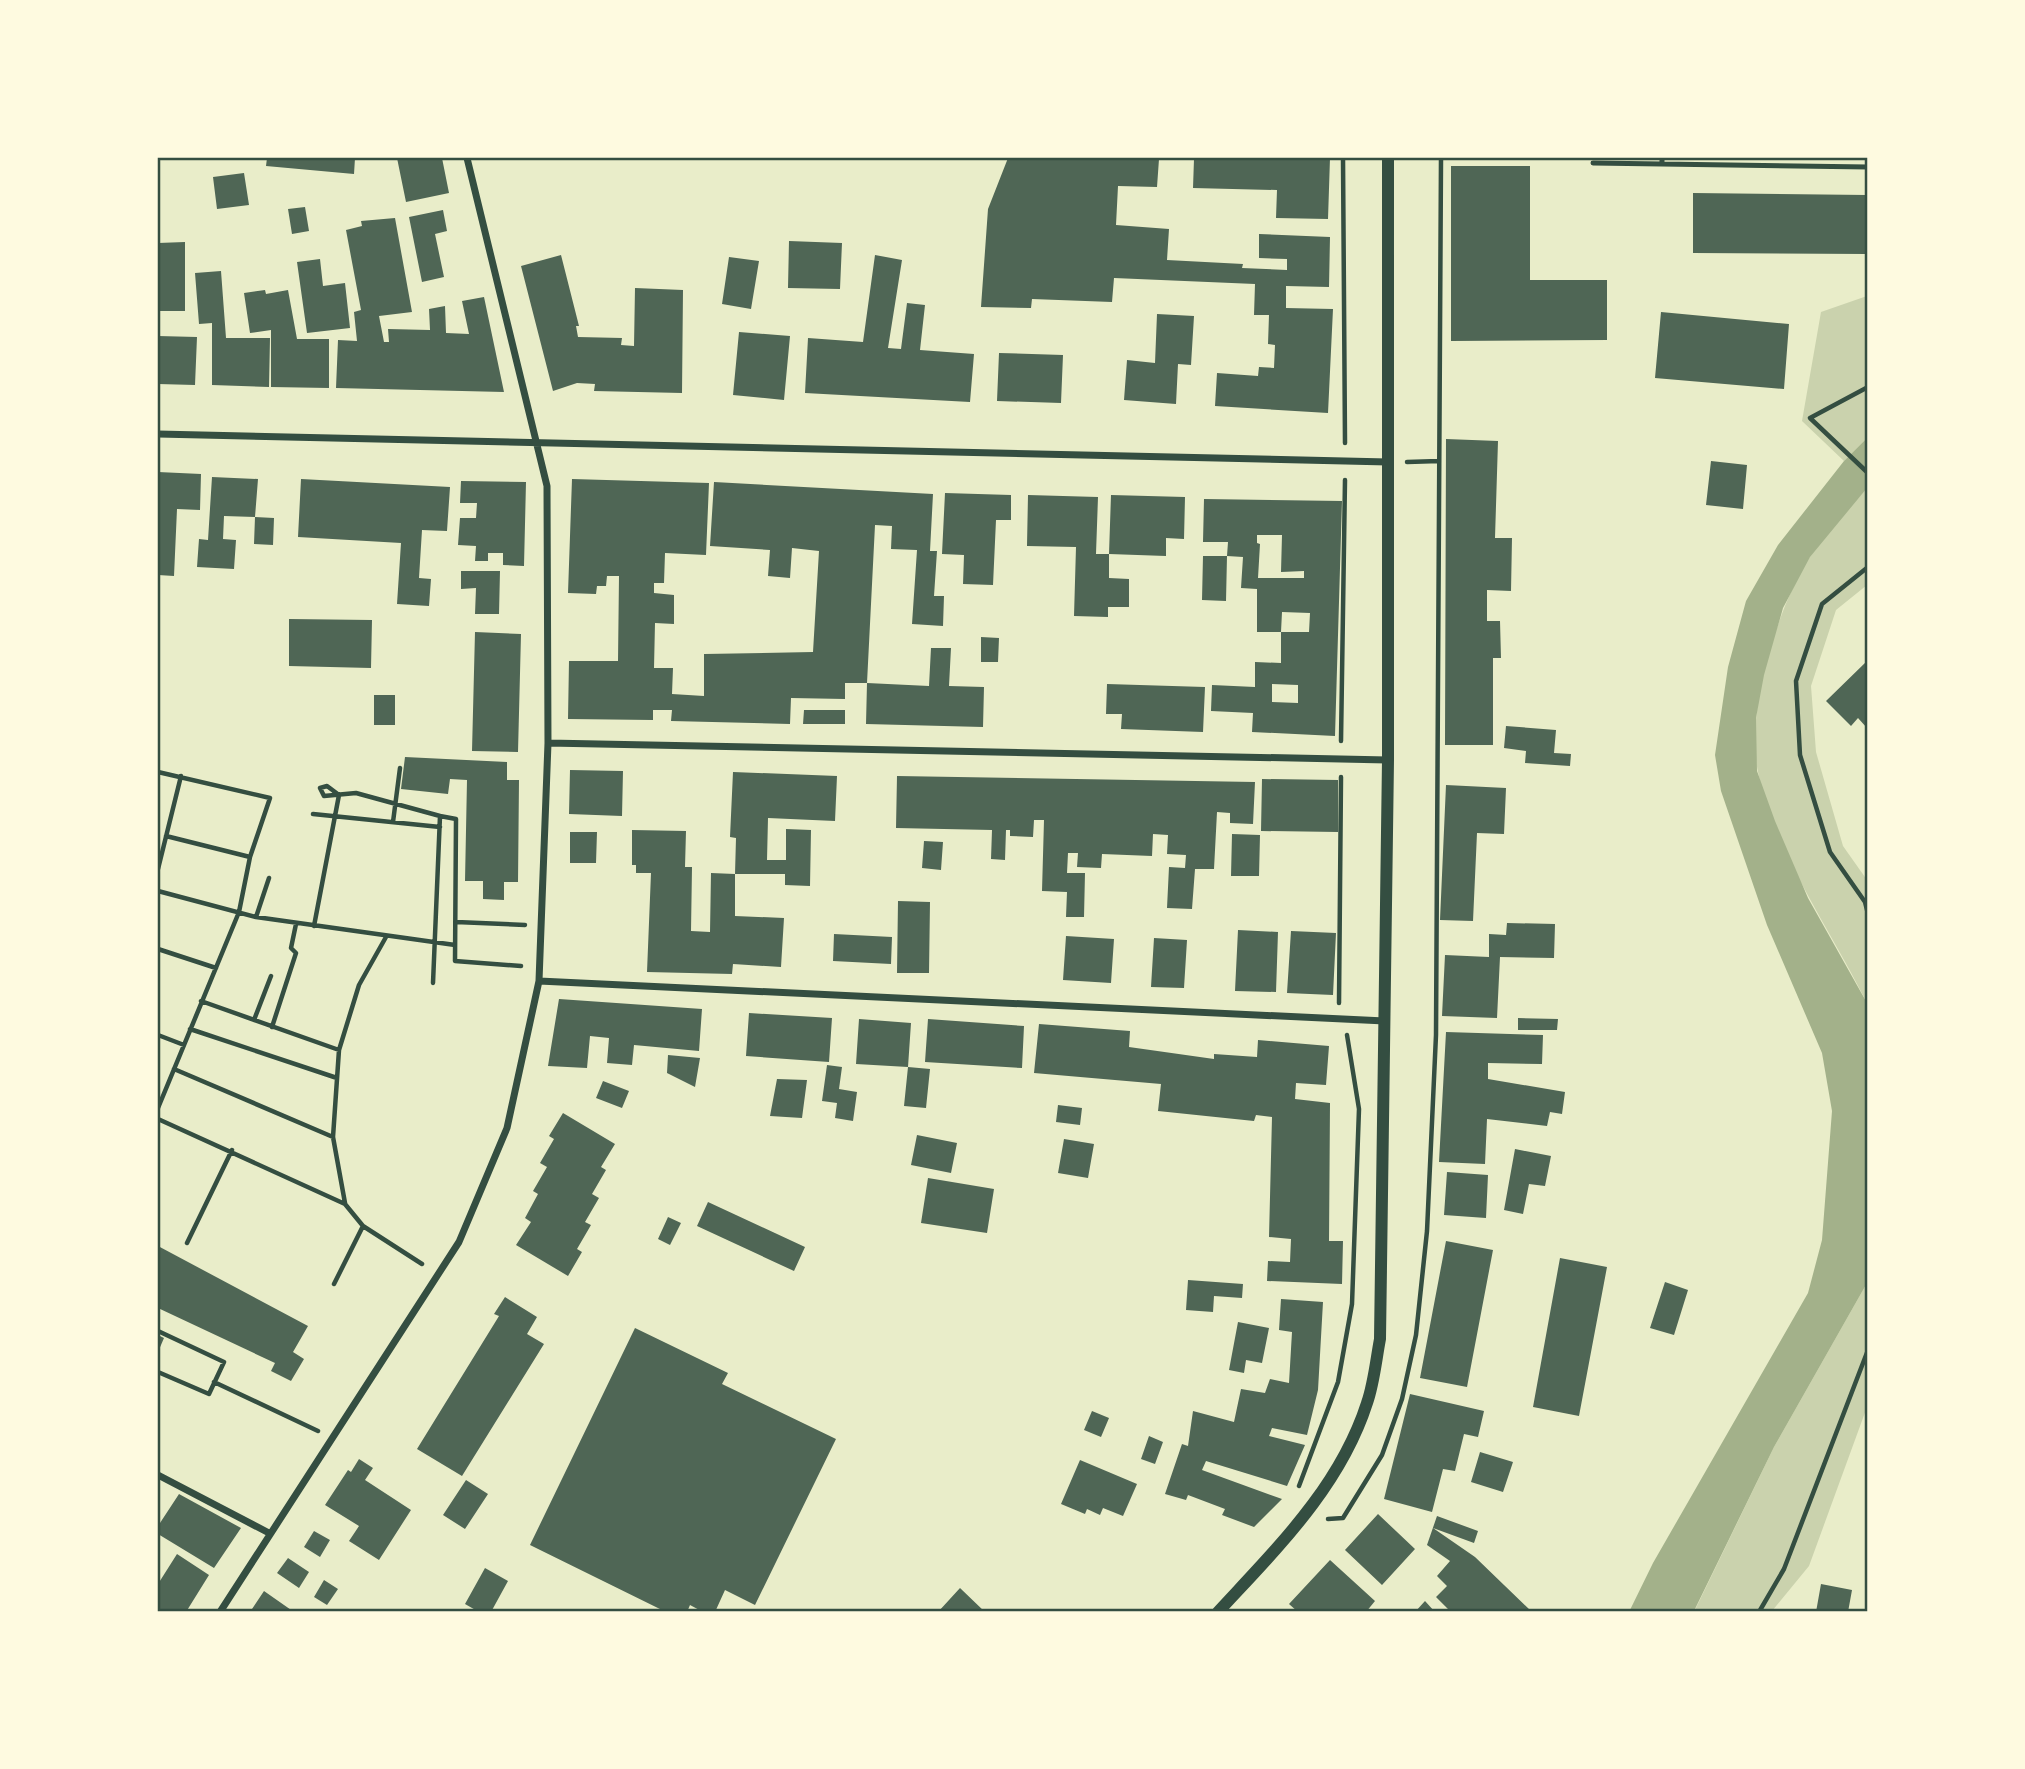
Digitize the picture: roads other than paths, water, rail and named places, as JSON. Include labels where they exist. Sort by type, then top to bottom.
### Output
[{"type":"street","points":[[220,1612],[459,1242],[507,1128],[539,981],[548,743],[547,486],[467,158]]},
{"type":"street","points":[[1218,1612],[1302,1520],[1347,1453],[1368,1401],[1380,1339],[1388,760],[1388,158]]},
{"type":"street","points":[[158,434],[1389,462]]},
{"type":"street","points":[[548,743],[1388,760]]},
{"type":"street","points":[[539,981],[1385,1021]]},
{"type":"street","points":[[158,1475],[269,1533]]},
{"type":"lane","points":[[1593,163],[1662,161],[1867,167]]}]
